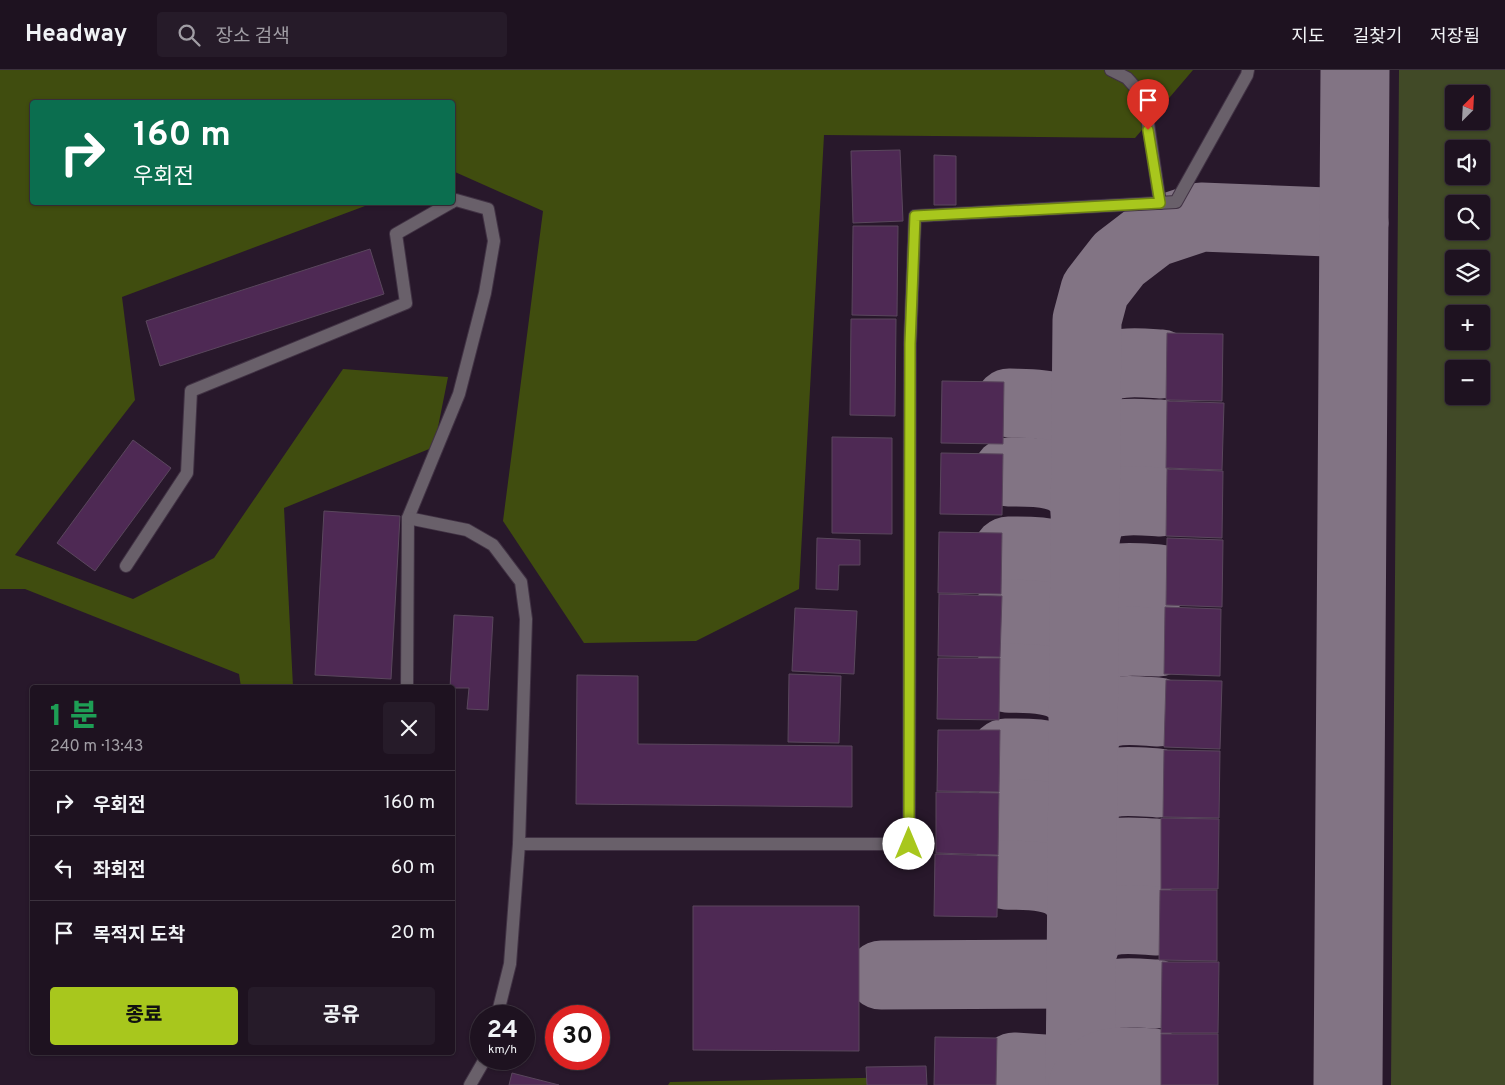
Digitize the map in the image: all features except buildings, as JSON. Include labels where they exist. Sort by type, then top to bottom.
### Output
[{"type":"street","points":[[1111,70],[1127,78],[1144,97],[1160,203]]},
{"type":"street","points":[[519,844],[909,844],[910,344],[915,216],[1176,202],[1247,76],[1248,70]]},
{"type":"street","points":[[406,685],[408,518],[459,394],[485,293],[494,241],[488,209],[455,200]]},
{"type":"street","points":[[126,566],[187,473],[191,391],[406,302],[396,234],[447,205]]},
{"type":"street","points":[[408,518],[467,530],[493,545],[522,582],[526,619],[519,844],[510,964],[500,1005]]},
{"type":"street","points":[[470,1085],[479,1070]]},
{"type":"green space","points":[[0,70],[1193,70],[1135,138],[824,135],[799,589],[696,641],[584,643],[503,521],[543,211],[455,172],[455,100],[30,100],[30,205],[368,205],[122,297],[135,400],[15,555],[133,599],[214,558],[343,369],[448,377],[434,447],[284,508],[293,685],[241,685],[239,674],[25,589],[0,589]]},
{"type":"green space","points":[[1399,70],[1505,70],[1505,1085],[1391,1085]]},
{"type":"green space","points":[[909,1077],[912,1085],[668,1085],[670,1082]]},
{"type":"taxiway","points":[[1348,1085],[1355,70]]},
{"type":"taxiway","points":[[1080,1085],[1087,320],[1095,290],[1119,259],[1153,233],[1201,217],[1354,223]]},
{"type":"taxiway","points":[[1087,395],[1094,376],[1102,369],[1127,363],[1161,364]]},
{"type":"taxiway","points":[[1009,403],[1041,404],[1062,409],[1071,414],[1079,421],[1084,431],[1087,450]]},
{"type":"taxiway","points":[[1086,466],[1094,446],[1109,436],[1127,433],[1161,434]]},
{"type":"taxiway","points":[[1008,472],[1040,473],[1061,478],[1071,483],[1078,490],[1083,500],[1086,519]]},
{"type":"taxiway","points":[[1086,534],[1093,514],[1101,507],[1126,501],[1160,502]]},
{"type":"taxiway","points":[[1008,551],[1050,553],[1070,561],[1083,578],[1085,598]]},
{"type":"taxiway","points":[[1085,610],[1089,596],[1100,583],[1125,577],[1159,579]]},
{"type":"taxiway","points":[[1007,614],[1039,615],[1059,620],[1068,625],[1081,641],[1084,661]]},
{"type":"taxiway","points":[[1085,674],[1091,657],[1100,647],[1125,641],[1159,642]]},
{"type":"taxiway","points":[[1006,678],[1038,679],[1059,684],[1068,689],[1081,705],[1084,725]]},
{"type":"taxiway","points":[[1084,743],[1091,724],[1107,714],[1124,711],[1158,712]]},
{"type":"taxiway","points":[[1005,753],[1048,755],[1067,763],[1075,770],[1080,780],[1083,800]]},
{"type":"taxiway","points":[[1084,814],[1091,794],[1106,784],[1133,781],[1158,783]]},
{"type":"taxiway","points":[[1006,814],[1038,815],[1058,820],[1067,825],[1075,832],[1081,843],[1083,861]]},
{"type":"taxiway","points":[[1083,885],[1088,871],[1099,858],[1124,852],[1157,853]]},
{"type":"taxiway","points":[[1005,875],[1037,876],[1057,881],[1066,886],[1079,902],[1083,922]]},
{"type":"taxiway","points":[[1082,952],[1090,933],[1098,926],[1123,920],[1157,921]]},
{"type":"taxiway","points":[[881,975],[1082,974]]},
{"type":"taxiway","points":[[1081,1026],[1089,1006],[1104,996],[1122,993],[1156,994]]},
{"type":"taxiway","points":[[1083,1085],[1088,1076],[1104,1065],[1123,1062],[1154,1063]]},
{"type":"taxiway","points":[[1014,1067],[1059,1070],[1074,1085]]},
{"type":"route","points":[[909,844],[910,344],[915,216],[1160,203],[1148,130]]}]
